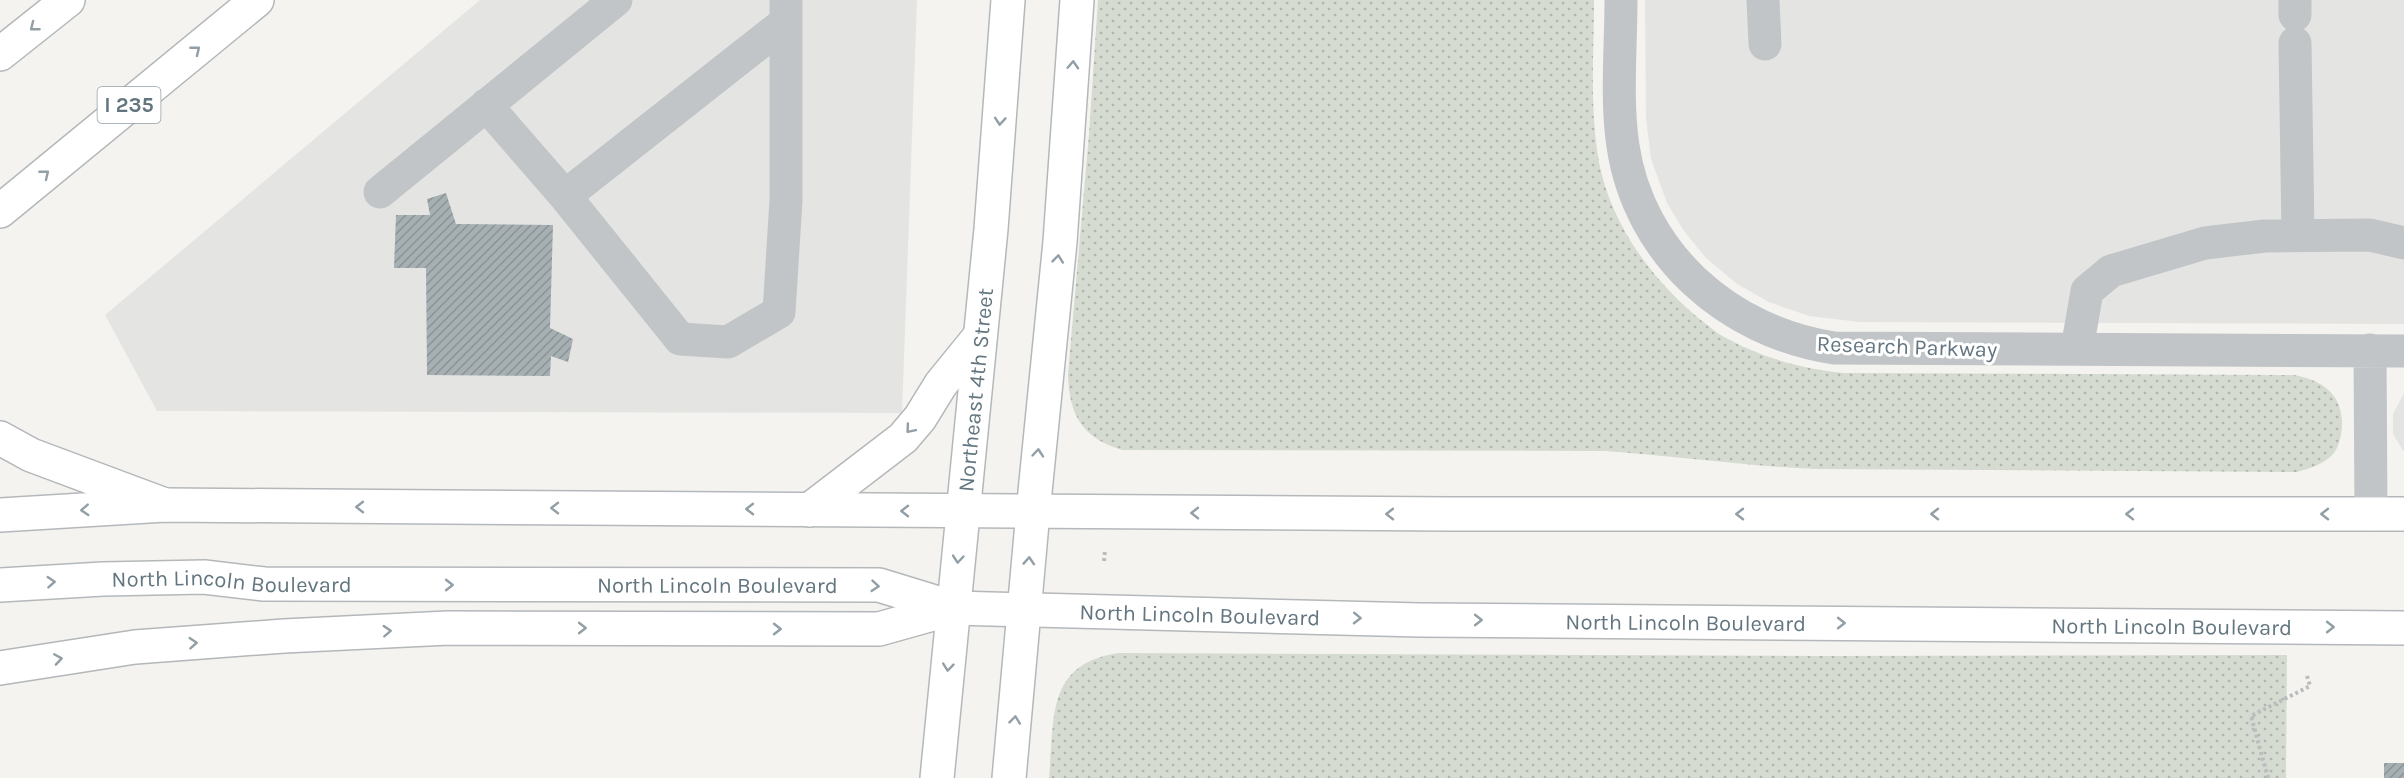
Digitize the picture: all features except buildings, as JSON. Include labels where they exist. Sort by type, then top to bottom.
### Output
[{"type":"main road","points":[[0,54],[69,0]]},
{"type":"main road","name":"I 235","points":[[0,211],[257,0]]},
{"type":"main road","name":"Northeast 4th Street","points":[[937,778],[991,229],[1008,0]]},
{"type":"main road","points":[[1010,778],[1061,230],[1077,0]]},
{"type":"main road","points":[[809,510],[903,438],[920,418],[941,384],[980,336]]},
{"type":"main road","points":[[0,438],[31,455],[165,506]]},
{"type":"main road","points":[[0,515],[165,506],[1033,512],[2404,514]]},
{"type":"main road","name":"North Lincoln Boulevard","points":[[0,585],[103,579],[204,577],[264,584],[879,585],[954,608],[1420,620],[2404,628]]},
{"type":"main road","points":[[0,668],[135,647],[284,636],[448,628],[879,629],[954,608]]},
{"type":"street","points":[[380,192],[616,0]]},
{"type":"street","name":"Research Parkway","points":[[1621,0],[1622,144],[1636,193],[1649,222],[1681,269],[1726,308],[1754,324],[1808,344],[1834,348],[2404,351]]},
{"type":"street","points":[[1763,0],[1765,44]]},
{"type":"street","points":[[486,105],[565,196],[680,339],[728,342],[779,312],[786,200],[786,11]]},
{"type":"street","points":[[565,196],[786,11]]},
{"type":"street","points":[[2295,19],[2298,235]]},
{"type":"street","points":[[2077,349],[2087,291],[2111,271],[2205,243],[2265,236],[2370,235],[2404,243]]},
{"type":"street","points":[[2370,350],[2371,514]]},
{"type":"path","points":[[1104,561],[1105,550]]},
{"type":"path","points":[[2268,778],[2251,716],[2310,686],[2307,676]]},
{"type":"shaded area","points":[[480,0],[917,0],[902,413],[157,411],[105,315]]},
{"type":"shaded area","points":[[1098,0],[1594,0],[1595,131],[1602,175],[1610,200],[1620,223],[1648,266],[1683,304],[1721,335],[1756,352],[1785,362],[1845,373],[2294,375],[2320,384],[2333,395],[2338,403],[2342,422],[2338,446],[2326,460],[2297,472],[1816,469],[1605,451],[1122,450],[1108,445],[1097,439],[1080,423],[1071,401],[1068,374]]},
{"type":"shaded area","points":[[1645,0],[2404,0],[2404,324],[1859,322],[1809,316],[1769,302],[1737,284],[1705,257],[1684,231],[1667,203],[1651,159],[1646,119]]},
{"type":"shaded area","points":[[2404,393],[2404,452],[2393,434],[2393,414]]},
{"type":"shaded area","points":[[1119,653],[2287,655],[2286,778],[1049,778],[1054,715],[1058,697],[1066,682],[1078,669],[1095,659]]}]
